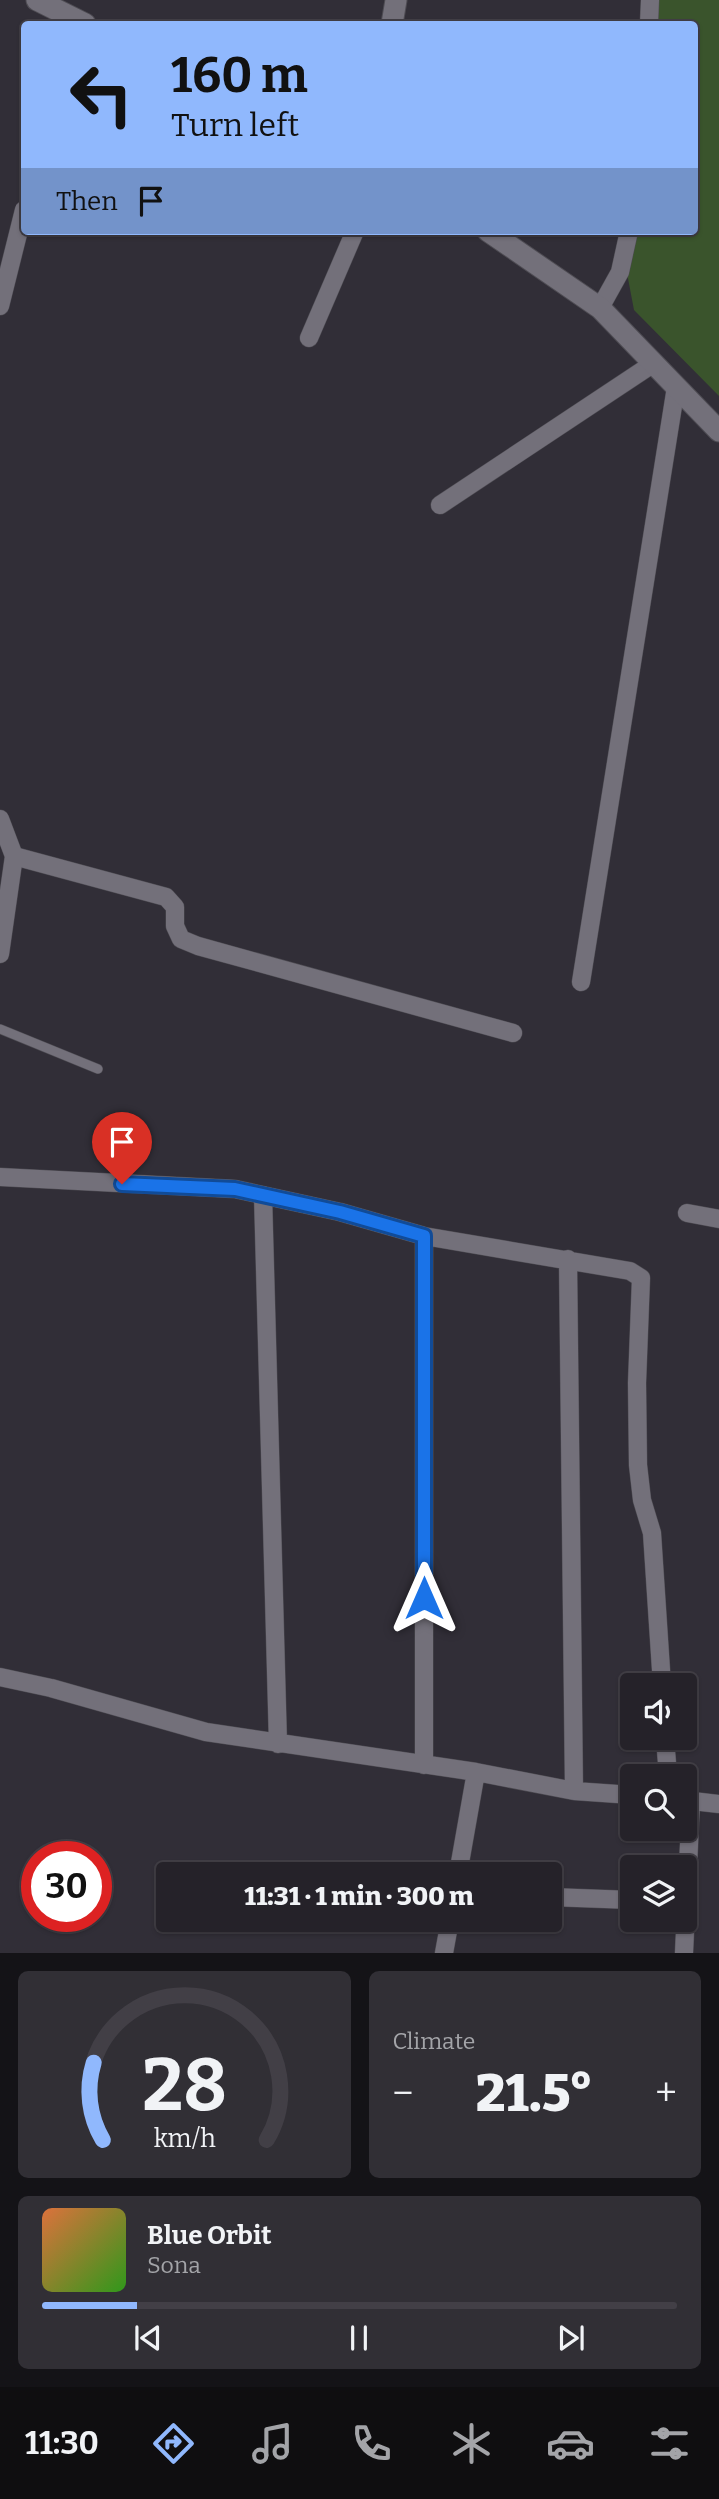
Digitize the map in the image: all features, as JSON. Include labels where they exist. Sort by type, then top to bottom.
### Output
[{"type":"street","points":[[37,0],[74,21]]},
{"type":"street","points":[[392,21],[396,0]]},
{"type":"street","points":[[649,21],[650,0]]},
{"type":"street","points":[[0,306],[5,265],[21,219]]},
{"type":"street","points":[[309,338],[353,235]]},
{"type":"street","points":[[494,235],[600,308],[719,431]]},
{"type":"street","points":[[600,308],[620,272],[628,235]]},
{"type":"street","points":[[440,505],[654,363]]},
{"type":"street","points":[[581,982],[677,387]]},
{"type":"street","points":[[0,820],[14,856],[0,954]]},
{"type":"street","points":[[14,856],[166,897],[175,907],[175,926],[181,939],[198,946],[513,1033]]},
{"type":"street","points":[[0,1177],[235,1189],[340,1212],[424,1236],[568,1259],[630,1271],[641,1278],[637,1383],[638,1465],[642,1500],[652,1533],[661,1673]]},
{"type":"street","points":[[263,1195],[278,1744]]},
{"type":"street","points":[[687,1213],[719,1219]]},
{"type":"street","points":[[424,1236],[424,1765]]},
{"type":"street","points":[[568,1259],[574,1791]]},
{"type":"street","points":[[0,1677],[51,1688],[205,1732],[476,1772],[574,1791],[620,1794]]},
{"type":"street","points":[[460,1862],[476,1772]]},
{"type":"street","points":[[697,1801],[719,1804]]},
{"type":"street","points":[[684,1953],[687,1841]]},
{"type":"street","points":[[562,1897],[620,1900]]},
{"type":"street","points":[[444,1953],[448,1932]]},
{"type":"lane","points":[[0,1029],[98,1069]]},
{"type":"green space","points":[[658,0],[719,0],[719,396],[634,310],[620,235],[698,235],[698,21],[655,21]]},
{"type":"route","points":[[122,1184],[235,1189],[340,1212],[424,1236],[424,1598]]}]
